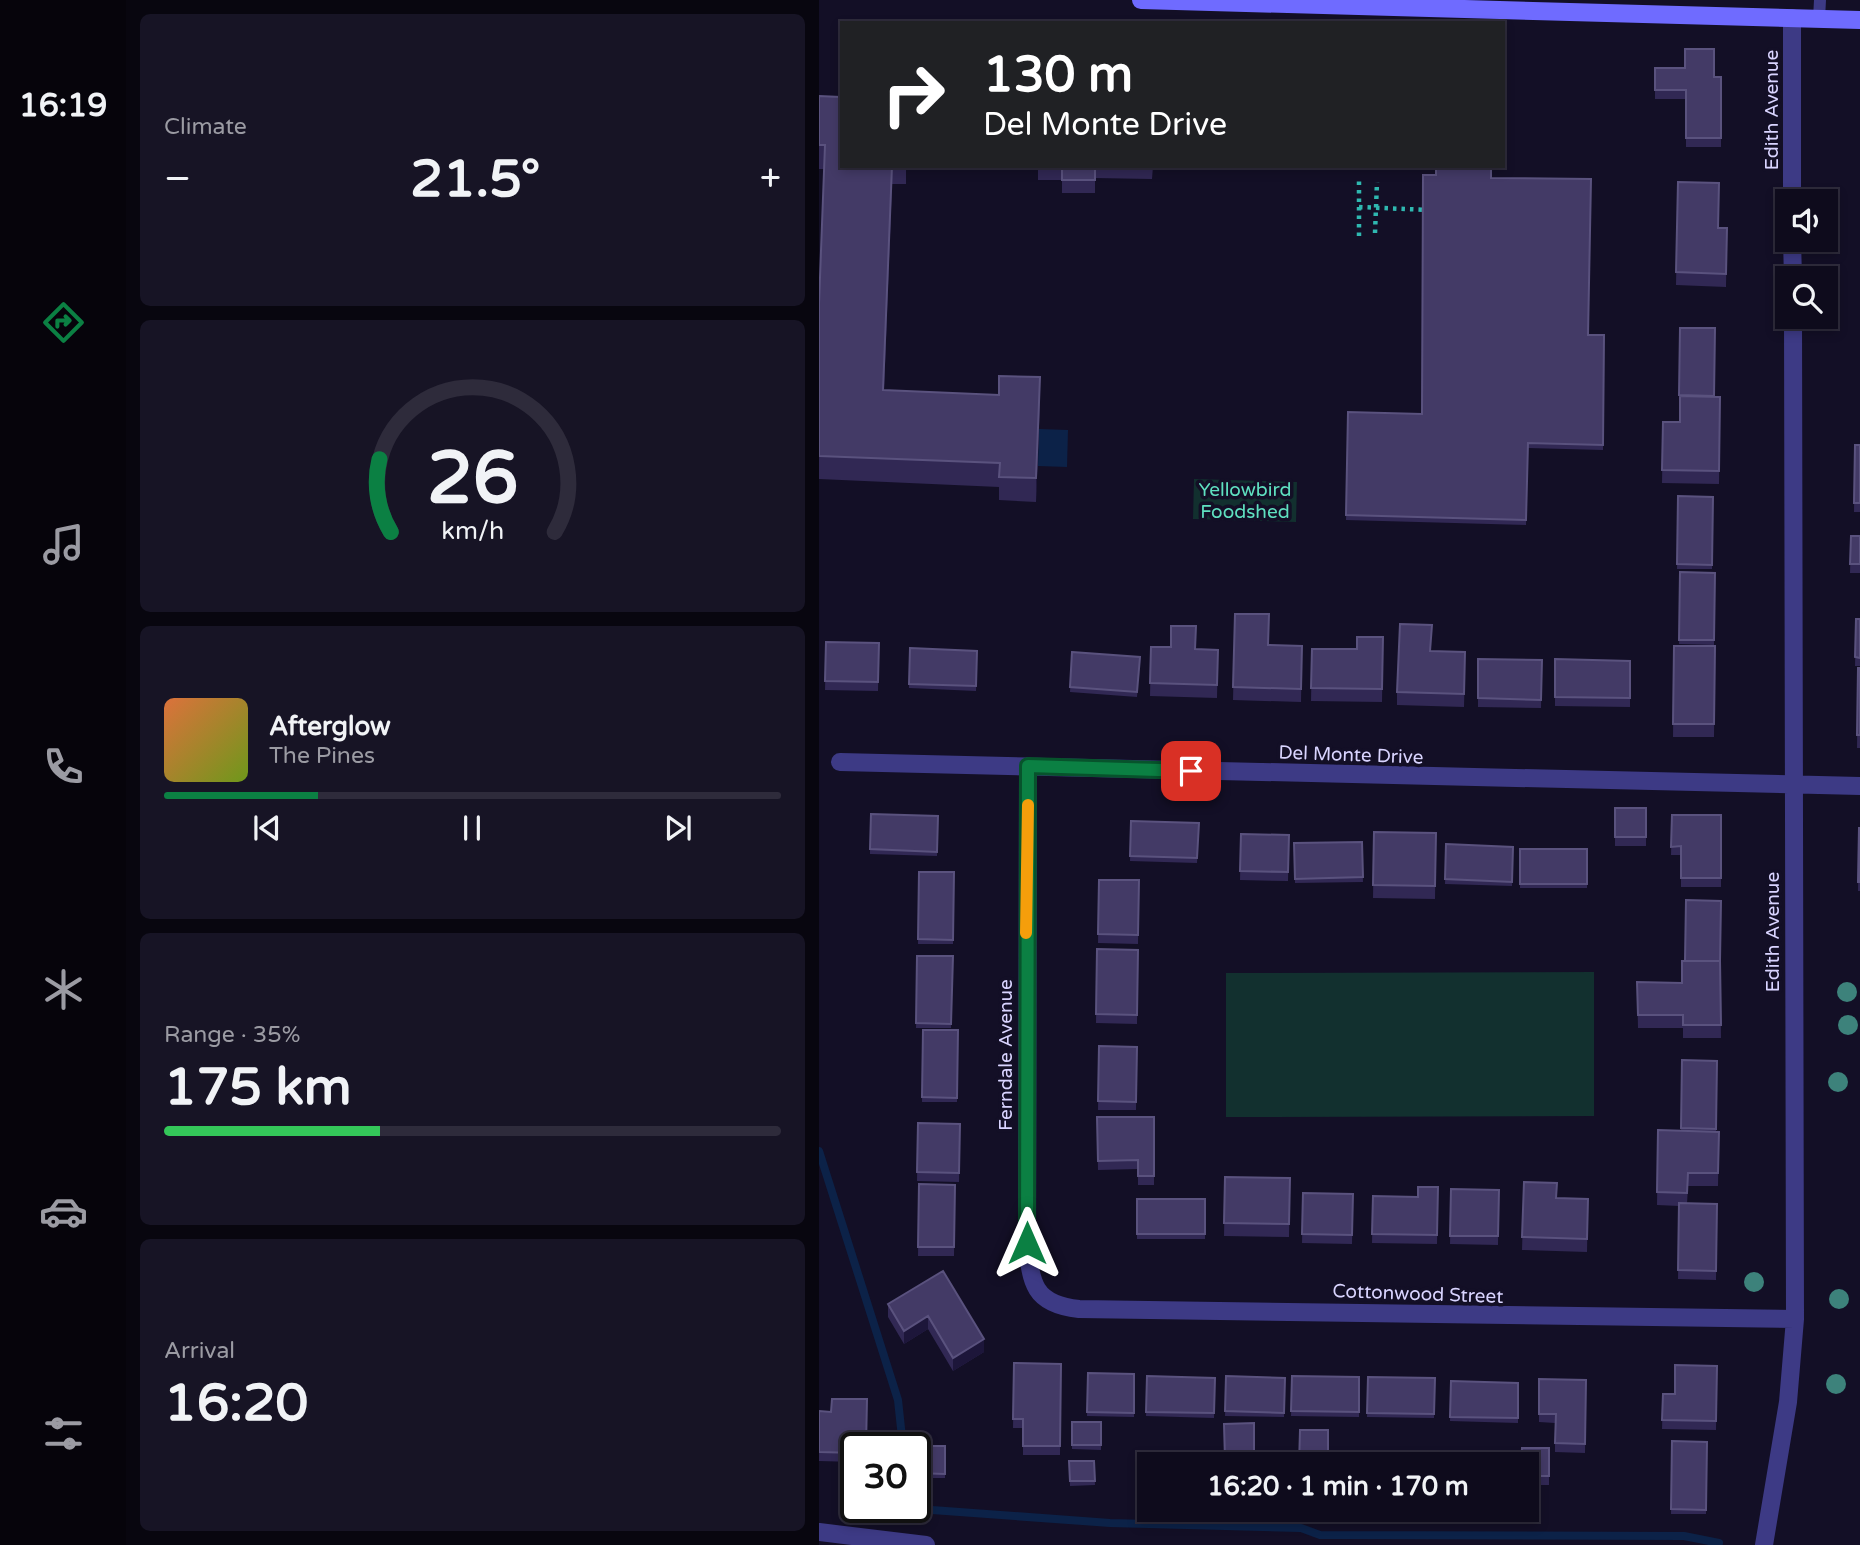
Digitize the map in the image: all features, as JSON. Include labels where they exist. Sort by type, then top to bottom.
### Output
[{"type":"main road","points":[[1141,0],[1579,6],[1860,20]]},
{"type":"street","name":"Edith Avenue","points":[[1793,18],[1793,189]]},
{"type":"street","name":"Edith Avenue","points":[[1764,1545],[1788,1402],[1795,1320],[1793,329]]},
{"type":"street","name":"Del Monte Drive","points":[[840,762],[1860,786]]},
{"type":"street","name":"Ferndale Avenue","points":[[1028,766],[1027,1243],[1031,1280],[1043,1298]]},
{"type":"street","name":"Cottonwood Street","points":[[1043,1298],[1054,1304],[1079,1309],[1795,1320]]},
{"type":"street","points":[[819,1532],[926,1545]]},
{"type":"lane","points":[[1819,19],[1820,0]]},
{"type":"path","points":[[1359,181],[1359,236]]},
{"type":"path","points":[[1375,233],[1377,182]]},
{"type":"path","points":[[1359,207],[1432,210]]},
{"type":"green space","name":"Yellowbird Foodshed","points":[[1194,479],[1297,482],[1296,522],[1193,519]]},
{"type":"green space","points":[[1594,972],[1594,1116],[1226,1117],[1226,973]]},
{"type":"water","points":[[1039,429],[1068,430],[1067,467],[1038,466]]},
{"type":"building","points":[[1685,49],[1714,49],[1714,77],[1721,77],[1721,138],[1686,138],[1686,90],[1655,90],[1655,68],[1685,68]]},
{"type":"building","points":[[819,96],[840,97],[840,168],[892,168],[883,390],[999,395],[999,376],[1040,377],[1036,478],[999,477],[1000,463],[819,456],[819,304],[825,145],[819,145]]},
{"type":"building","points":[[1062,168],[1095,168],[1095,180],[1062,180]]},
{"type":"building","points":[[1436,168],[1491,168],[1491,178],[1591,179],[1588,335],[1604,335],[1603,445],[1528,443],[1526,520],[1346,515],[1348,412],[1422,414],[1423,175],[1436,175]]},
{"type":"building","points":[[1678,182],[1719,183],[1718,228],[1727,228],[1726,274],[1676,272]]},
{"type":"building","points":[[1680,328],[1715,328],[1714,396],[1679,395]]},
{"type":"building","points":[[1680,396],[1720,397],[1719,471],[1662,470],[1663,422],[1680,422]]},
{"type":"building","points":[[1855,445],[1860,445],[1860,503],[1854,503]]},
{"type":"building","points":[[1678,496],[1713,497],[1712,565],[1677,564]]},
{"type":"building","points":[[1851,536],[1860,536],[1860,564],[1850,564]]},
{"type":"building","points":[[1680,572],[1715,573],[1714,640],[1679,640]]},
{"type":"building","points":[[1235,614],[1269,614],[1268,645],[1302,646],[1301,689],[1233,687]]},
{"type":"building","points":[[1856,619],[1860,619],[1860,658],[1855,657]]},
{"type":"building","points":[[1400,624],[1432,625],[1430,651],[1465,652],[1464,694],[1397,692]]},
{"type":"building","points":[[1171,626],[1196,626],[1195,649],[1218,650],[1217,685],[1150,683],[1151,647],[1171,647]]},
{"type":"building","points":[[1357,637],[1383,637],[1382,689],[1311,688],[1312,649],[1357,649]]},
{"type":"building","points":[[826,642],[879,643],[878,682],[825,681]]},
{"type":"building","points":[[1674,646],[1715,646],[1714,724],[1673,724]]},
{"type":"building","points":[[910,648],[977,651],[976,686],[909,684]]},
{"type":"building","points":[[1072,652],[1140,657],[1137,692],[1070,687]]},
{"type":"building","points":[[1478,659],[1542,660],[1541,700],[1478,698]]},
{"type":"building","points":[[1555,659],[1630,661],[1630,698],[1555,697]]},
{"type":"building","points":[[1860,668],[1860,735],[1857,735]]},
{"type":"building","points":[[1615,808],[1646,808],[1646,837],[1615,837]]},
{"type":"building","points":[[871,814],[938,816],[937,852],[870,849]]},
{"type":"building","points":[[1672,815],[1721,815],[1721,878],[1681,878],[1681,846],[1671,847]]},
{"type":"building","points":[[1131,821],[1199,823],[1197,858],[1130,856]]},
{"type":"building","points":[[1859,828],[1860,882],[1858,882]]},
{"type":"building","points":[[1374,832],[1436,833],[1435,886],[1373,885]]},
{"type":"building","points":[[1241,834],[1289,835],[1288,872],[1240,871]]},
{"type":"building","points":[[1362,842],[1363,877],[1295,879],[1294,843]]},
{"type":"building","points":[[1446,844],[1513,847],[1512,882],[1445,879]]},
{"type":"building","points":[[1520,849],[1587,849],[1587,884],[1520,884]]},
{"type":"building","points":[[919,872],[954,872],[953,940],[918,939]]},
{"type":"building","points":[[1099,880],[1139,880],[1138,935],[1098,934]]},
{"type":"building","points":[[1686,900],[1721,901],[1720,961],[1685,961]]},
{"type":"building","points":[[1097,949],[1138,950],[1137,1015],[1096,1014]]},
{"type":"building","points":[[917,956],[953,956],[951,1024],[916,1023]]},
{"type":"building","points":[[1682,961],[1720,961],[1721,1025],[1683,1025],[1683,1015],[1638,1015],[1637,982],[1682,983]]},
{"type":"building","points":[[923,1030],[958,1030],[957,1098],[922,1097]]},
{"type":"building","points":[[1099,1046],[1137,1047],[1136,1102],[1098,1101]]},
{"type":"building","points":[[1682,1060],[1717,1061],[1716,1129],[1681,1128]]},
{"type":"building","points":[[1097,1117],[1154,1117],[1154,1176],[1138,1176],[1138,1160],[1098,1161]]},
{"type":"building","points":[[918,1123],[960,1124],[959,1173],[917,1172]]},
{"type":"building","points":[[1658,1130],[1719,1132],[1718,1173],[1688,1173],[1687,1193],[1657,1192]]},
{"type":"building","points":[[1225,1177],[1290,1178],[1289,1224],[1224,1223]]},
{"type":"building","points":[[1524,1182],[1557,1183],[1556,1198],[1588,1199],[1587,1239],[1522,1237]]},
{"type":"building","points":[[919,1184],[955,1185],[954,1247],[918,1247]]},
{"type":"building","points":[[1418,1187],[1438,1187],[1437,1235],[1372,1234],[1373,1196],[1418,1197]]},
{"type":"building","points":[[1451,1189],[1499,1190],[1498,1236],[1450,1236]]},
{"type":"building","points":[[1303,1193],[1353,1194],[1352,1235],[1302,1234]]},
{"type":"building","points":[[1137,1199],[1205,1199],[1205,1234],[1137,1234]]},
{"type":"building","points":[[1679,1203],[1717,1204],[1716,1271],[1678,1270]]},
{"type":"building","points":[[943,1271],[984,1339],[953,1358],[928,1316],[904,1331],[888,1304]]},
{"type":"building","points":[[1014,1363],[1061,1364],[1060,1446],[1023,1446],[1023,1419],[1013,1419]]},
{"type":"building","points":[[1675,1365],[1717,1366],[1716,1421],[1662,1420],[1663,1394],[1675,1394]]},
{"type":"building","points":[[1088,1373],[1134,1374],[1134,1413],[1087,1412]]},
{"type":"building","points":[[1147,1376],[1215,1378],[1214,1413],[1146,1412]]},
{"type":"building","points":[[1226,1376],[1285,1378],[1284,1413],[1225,1411]]},
{"type":"building","points":[[1292,1376],[1359,1377],[1359,1412],[1291,1411]]},
{"type":"building","points":[[1368,1377],[1435,1378],[1434,1414],[1367,1413]]},
{"type":"building","points":[[1539,1379],[1586,1380],[1585,1444],[1555,1443],[1556,1414],[1539,1414]]},
{"type":"building","points":[[1451,1381],[1518,1383],[1518,1418],[1450,1417]]},
{"type":"building","points":[[832,1399],[867,1399],[866,1432],[840,1432],[840,1453],[819,1452],[819,1411],[831,1412]]},
{"type":"building","points":[[1072,1422],[1101,1422],[1101,1445],[1072,1445]]},
{"type":"building","points":[[1254,1423],[1254,1452],[1225,1452],[1224,1424]]},
{"type":"building","points":[[1300,1430],[1328,1430],[1328,1452],[1299,1452]]},
{"type":"building","points":[[1672,1441],[1707,1442],[1706,1510],[1671,1509]]},
{"type":"building","points":[[931,1446],[945,1446],[945,1474],[931,1474]]},
{"type":"building","points":[[1522,1448],[1549,1448],[1549,1476],[1539,1476],[1539,1452],[1522,1452]]},
{"type":"building","points":[[1069,1461],[1094,1461],[1095,1481],[1070,1481]]},
{"type":"waterway","points":[[819,1151],[898,1400],[901,1432]]},
{"type":"waterway","points":[[931,1509],[1110,1523],[1301,1528],[1320,1535],[1684,1536],[1719,1543]]},
{"type":"slow traffic","points":[[1026,933],[1028,805]]},
{"type":"route","points":[[1027,1243],[1028,766],[1191,771]]}]
